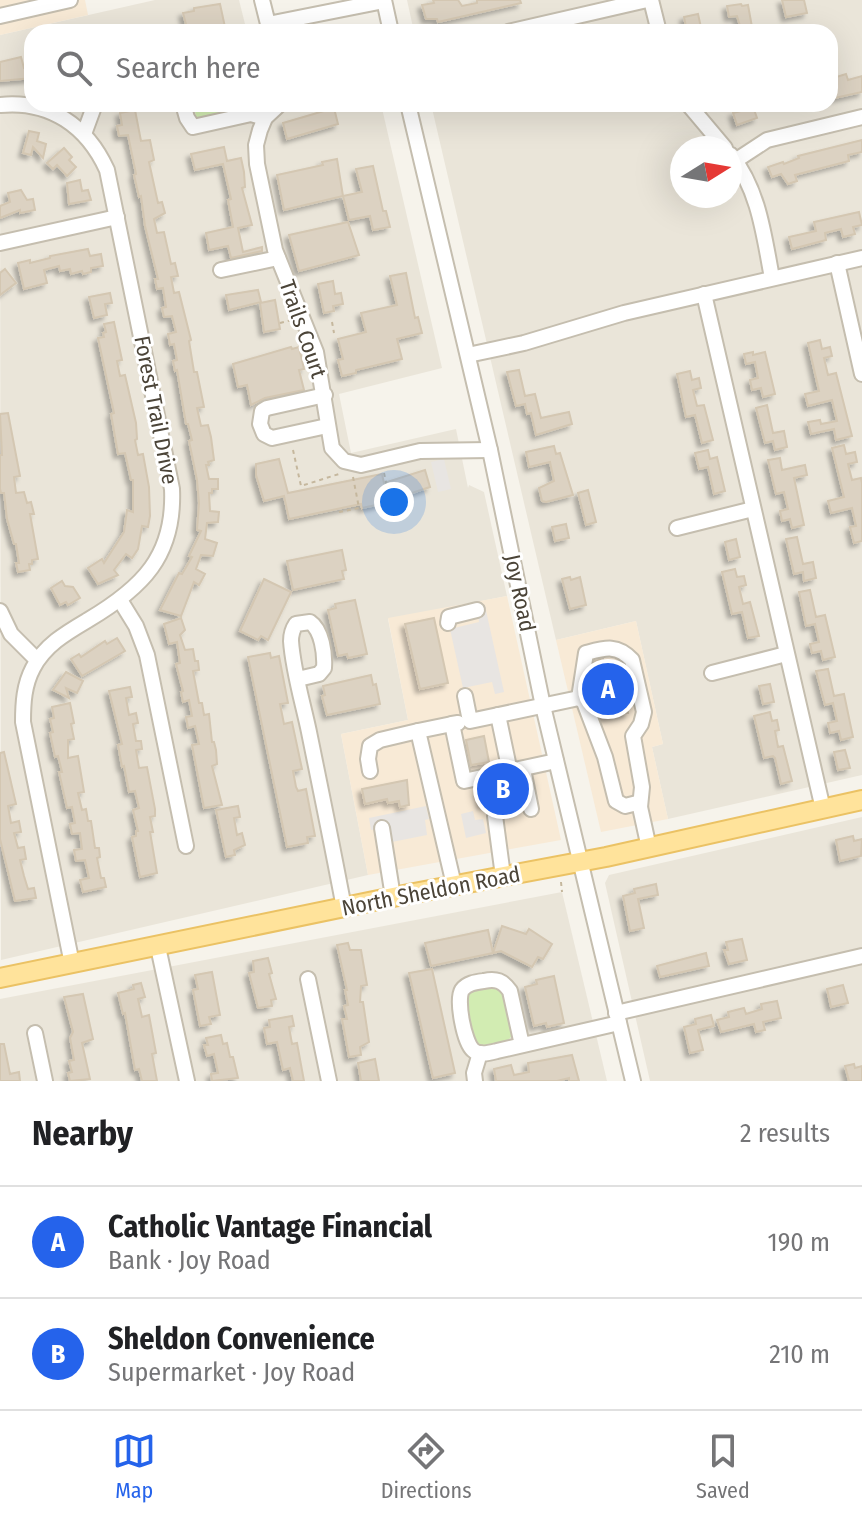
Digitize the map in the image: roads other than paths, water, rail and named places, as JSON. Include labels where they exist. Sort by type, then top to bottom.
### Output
[{"type":"main road","name":"North Sheldon Road","points":[[0,978],[649,848],[862,800]]},
{"type":"street","points":[[0,16],[70,0]]},
{"type":"street","points":[[262,0],[268,24],[384,0],[389,24]]},
{"type":"street","points":[[543,24],[649,0],[656,24]]},
{"type":"street","name":"Forest Trail Drive","points":[[0,105],[24,104]]},
{"type":"street","name":"Forest Trail Drive","points":[[59,112],[84,134],[100,154],[107,170],[173,501],[169,531],[158,559],[136,588],[60,637],[37,660],[25,687],[23,722],[72,964]]},
{"type":"street","points":[[84,134],[92,112]]},
{"type":"street","points":[[185,112],[193,127],[260,112]]},
{"type":"street","name":"Trails Court","points":[[268,112],[257,137],[256,156],[278,258],[316,352],[332,448],[344,461],[355,465],[420,451],[490,450]]},
{"type":"street","name":"Joy Road","points":[[410,112],[490,450],[543,706],[633,1081]]},
{"type":"street","points":[[695,112],[715,136]]},
{"type":"street","points":[[742,154],[775,137],[862,117]]},
{"type":"street","points":[[742,176],[757,207],[772,278]]},
{"type":"street","points":[[0,243],[117,217]]},
{"type":"street","points":[[221,270],[278,258]]},
{"type":"street","points":[[468,355],[524,343],[624,313],[862,258]]},
{"type":"street","points":[[837,263],[862,374]]},
{"type":"street","points":[[704,294],[823,809]]},
{"type":"street","points":[[325,395],[267,408],[262,411],[260,424],[264,434],[272,438],[327,426]]},
{"type":"street","points":[[677,528],[753,509]]},
{"type":"street","points":[[120,600],[136,626],[147,655],[186,846]]},
{"type":"street","points":[[448,623],[449,617],[477,610]]},
{"type":"street","points":[[0,611],[11,634],[37,660]]},
{"type":"street","points":[[579,698],[586,653],[611,647],[632,660],[644,712],[633,736],[642,787],[640,807],[649,848]]},
{"type":"street","points":[[712,673],[786,654]]},
{"type":"street","points":[[298,679],[344,908]]},
{"type":"street","points":[[465,696],[470,721]]},
{"type":"street","points":[[370,771],[370,746],[380,740],[579,698]]},
{"type":"street","points":[[579,698],[584,702],[605,757],[616,801],[625,806],[637,803],[640,807]]},
{"type":"street","points":[[498,715],[531,809]]},
{"type":"street","points":[[452,724],[464,781],[556,761]]},
{"type":"street","points":[[418,731],[454,885]]},
{"type":"street","points":[[495,816],[503,876]]},
{"type":"street","points":[[382,828],[393,897]]},
{"type":"street","points":[[158,947],[187,1081]]},
{"type":"street","points":[[522,1045],[510,991],[500,981],[468,984],[462,990],[459,1005],[467,1041],[473,1050],[480,1053],[522,1045],[862,956]]},
{"type":"street","points":[[308,979],[329,1081]]},
{"type":"street","points":[[35,1033],[45,1081]]},
{"type":"street","points":[[475,1081],[480,1053]]},
{"type":"place","name":"Catholic Vantage Financial","points":[[608,689]]},
{"type":"place","name":"Sheldon Convenience","points":[[503,789]]}]
